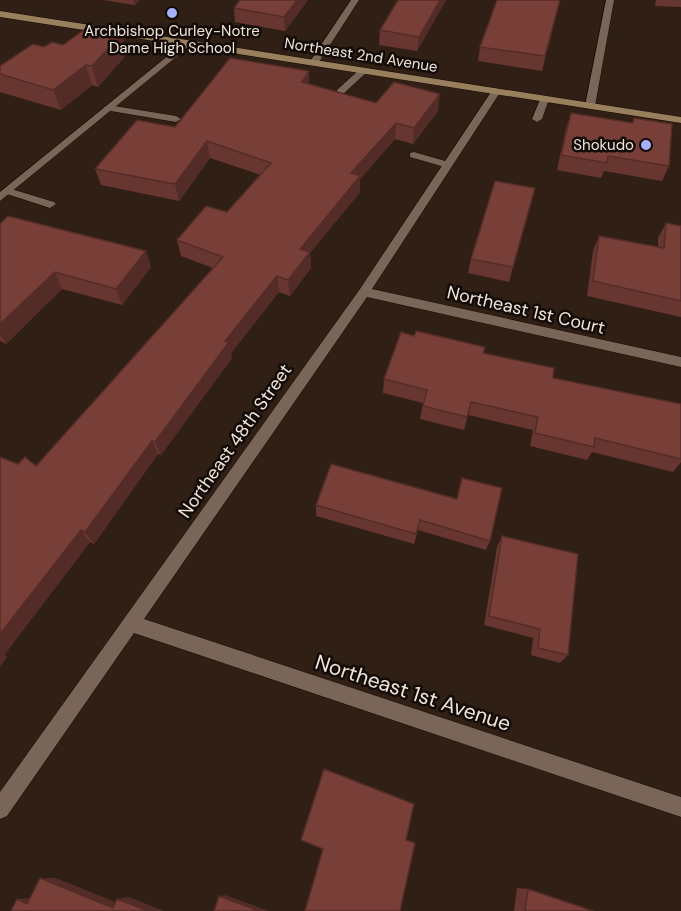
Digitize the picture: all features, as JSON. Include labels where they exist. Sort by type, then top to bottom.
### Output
[{"type":"main road","name":"Northeast 2nd Avenue","points":[[0,14],[681,120]]},
{"type":"street","points":[[314,63],[355,0]]},
{"type":"street","points":[[590,106],[610,0]]},
{"type":"street","points":[[4,194],[188,44]]},
{"type":"street","points":[[339,92],[363,71]]},
{"type":"street","name":"Northeast 48th Street","points":[[0,809],[364,292],[496,91]]},
{"type":"street","points":[[537,120],[544,99]]},
{"type":"street","points":[[108,108],[176,119]]},
{"type":"street","points":[[414,155],[448,165]]},
{"type":"street","points":[[4,194],[50,204]]},
{"type":"street","name":"Northeast 1st Court","points":[[364,292],[681,362]]},
{"type":"street","name":"Northeast 1st Avenue","points":[[131,623],[681,807]]},
{"type":"building","points":[[240,0],[297,0],[284,17],[234,8]]},
{"type":"building","points":[[398,0],[440,0],[419,37],[380,30]]},
{"type":"building","points":[[497,0],[560,0],[545,56],[480,47]]},
{"type":"building","points":[[85,29],[122,34],[92,66],[86,65],[53,90],[0,74],[0,66],[33,44],[44,47],[52,42],[63,45]]},
{"type":"building","points":[[230,58],[309,71],[302,82],[376,103],[394,82],[440,94],[414,128],[396,123],[351,173],[360,176],[300,249],[310,252],[288,280],[277,276],[225,341],[229,342],[155,442],[152,441],[85,532],[81,530],[0,634],[0,457],[18,464],[25,457],[36,466],[223,257],[177,240],[206,206],[227,212],[271,163],[207,141],[175,184],[95,169],[137,120],[175,127]]},
{"type":"building","points":[[571,113],[633,123],[634,118],[672,124],[669,166],[608,156],[607,163],[561,155]]},
{"type":"building","points":[[495,181],[535,188],[513,267],[471,259]]},
{"type":"building","points":[[8,216],[146,251],[116,289],[55,272],[0,324],[0,224]]},
{"type":"building","points":[[666,223],[681,226],[681,301],[593,281],[599,236],[664,248]]},
{"type":"building","points":[[416,331],[485,347],[483,353],[554,368],[553,378],[681,404],[681,459],[595,438],[594,447],[535,433],[538,417],[471,402],[467,417],[423,406],[427,390],[384,379],[401,332],[414,336]]},
{"type":"building","points":[[331,464],[457,499],[462,478],[502,488],[490,541],[420,520],[416,534],[316,505]]},
{"type":"building","points":[[502,536],[578,554],[568,655],[538,648],[540,629],[489,616]]},
{"type":"building","points":[[324,769],[414,804],[406,840],[415,843],[400,911],[305,911],[323,849],[301,840]]},
{"type":"building","points":[[40,878],[113,908],[117,899],[148,911],[11,911],[17,899],[27,904]]},
{"type":"building","points":[[528,889],[593,911],[525,911]]},
{"type":"building","points":[[219,896],[259,911],[214,911]]},
{"type":"place","name":"Archbishop Curley-Notre Dame High School","points":[[172,13]]},
{"type":"place","name":"Shokudo","points":[[646,145]]}]
